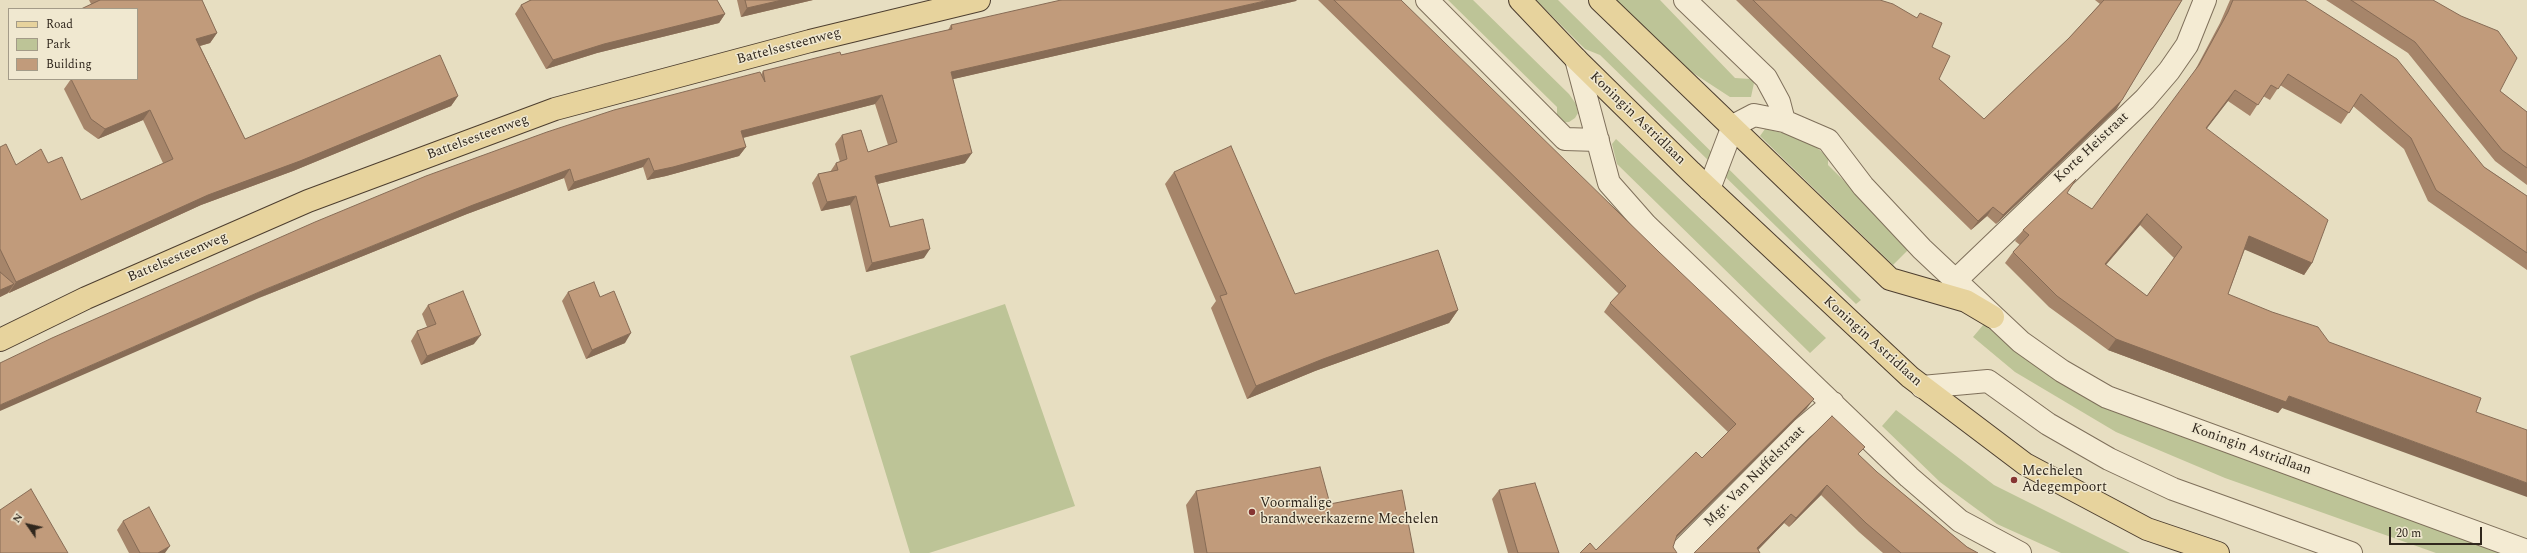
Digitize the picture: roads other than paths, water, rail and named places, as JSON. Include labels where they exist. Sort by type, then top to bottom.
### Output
[{"type":"main road","name":"Battelsesteenweg","points":[[0,340],[86,298],[308,201],[555,109],[810,41],[979,0]]},
{"type":"main road","name":"Koningin Astridlaan","points":[[1520,0],[1576,60],[1709,189],[1837,312],[1922,387],[2025,464],[2147,529],[2218,553]]},
{"type":"main road","name":"Koningin Astridlaan","points":[[1600,0],[1733,126],[1890,280],[1966,301],[1993,317]]},
{"type":"street","points":[[1428,0],[1565,139],[1598,140]]},
{"type":"street","points":[[1685,0],[1766,78],[1779,102],[1784,121]]},
{"type":"street","name":"Korte Heistraat","points":[[1956,280],[2145,99],[2169,71],[2187,45],[2205,0]]},
{"type":"street","name":"Koningin Astridlaan","points":[[1576,60],[1609,183],[1646,225],[1910,477],[1960,521],[2020,553]]},
{"type":"street","name":"Koningin Astridlaan","points":[[1733,126],[1754,115],[1784,121],[1828,140],[1863,186],[1922,249],[1993,317],[2021,342],[2056,367],[2107,397],[2527,550]]},
{"type":"street","points":[[1709,189],[1733,126]]},
{"type":"street","points":[[1922,387],[1988,381],[2048,424],[2109,459],[2173,489],[2351,553]]},
{"type":"street","name":"Mgr. Van Nuffelstraat","points":[[1679,553],[1802,429],[1833,403]]},
{"type":"place","name":"Mechelen Adegempoort","points":[[2014,480]]},
{"type":"place","name":"Voormalige brandweerkazerne Mechelen","points":[[1252,512]]}]
